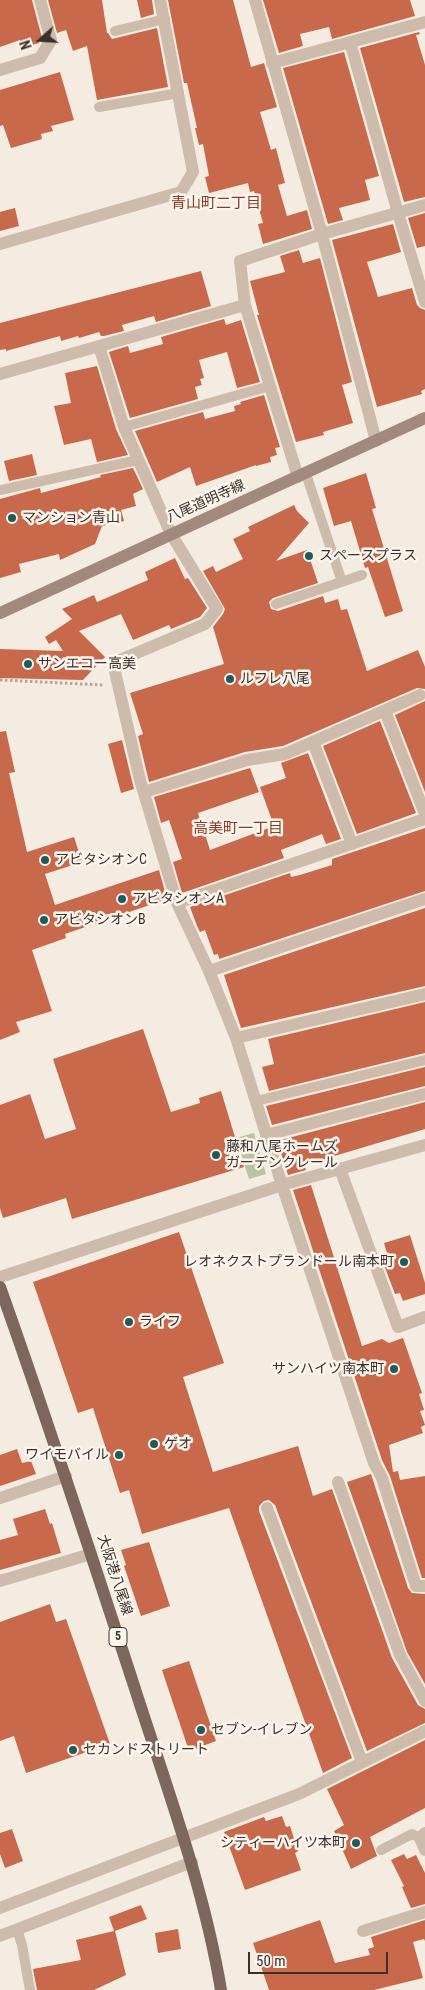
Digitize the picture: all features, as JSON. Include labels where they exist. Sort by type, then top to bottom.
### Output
[{"type":"main road","name":"八尾道明寺線","points":[[0,613],[425,418]]},
{"type":"main road","name":"大阪港八尾線","points":[[0,1288],[66,1476],[192,1862],[214,1944],[221,1990]]},
{"type":"street","points":[[0,70],[40,58],[51,40],[40,0]]},
{"type":"street","points":[[0,244],[181,192],[193,172],[160,0]]},
{"type":"street","points":[[255,0],[322,234],[376,441]]},
{"type":"street","points":[[272,63],[425,22]]},
{"type":"street","points":[[350,42],[425,302]]},
{"type":"street","points":[[302,476],[270,386],[245,305],[240,261],[322,234],[425,205]]},
{"type":"street","points":[[0,374],[245,305]]},
{"type":"street","points":[[99,346],[124,427],[171,534],[217,608],[205,624],[113,663],[144,792],[177,903],[209,971],[236,1038],[282,1185],[374,1463],[382,1478],[416,1586],[425,1586]]},
{"type":"street","points":[[144,792],[247,760],[285,754],[420,695]]},
{"type":"street","points":[[385,711],[425,814]]},
{"type":"street","points":[[313,742],[352,844]]},
{"type":"street","points":[[177,903],[425,819]]},
{"type":"street","points":[[209,971],[425,899]]},
{"type":"street","points":[[236,1038],[425,994]]},
{"type":"street","points":[[266,1135],[425,1094]]},
{"type":"street","points":[[0,1277],[282,1185],[425,1145]]},
{"type":"street","points":[[340,1169],[398,1327],[425,1317]]},
{"type":"street","points":[[0,1498],[66,1476]]},
{"type":"street","points":[[338,1482],[400,1655],[425,1701]]},
{"type":"street","points":[[267,1508],[362,1762]]},
{"type":"street","points":[[0,1581],[91,1554]]},
{"type":"street","points":[[0,1908],[298,1794],[425,1732]]},
{"type":"street","points":[[0,1936],[192,1862]]},
{"type":"street","points":[[363,1930],[425,1912]]},
{"type":"lane","points":[[115,31],[165,19]]},
{"type":"lane","points":[[99,107],[179,93]]},
{"type":"lane","points":[[124,427],[270,386]]},
{"type":"lane","points":[[0,490],[138,460]]},
{"type":"lane","points":[[302,476],[342,582]]},
{"type":"lane","points":[[276,604],[362,575]]},
{"type":"lane","points":[[256,1101],[425,1060]]},
{"type":"lane","points":[[381,1850],[412,1834],[423,1841]]},
{"type":"lane","points":[[17,1929],[22,1945],[30,1990]]},
{"type":"path","points":[[0,680],[118,686]]},
{"type":"green space","points":[[254,1133],[266,1174],[249,1179],[236,1138]]},
{"type":"building","points":[[0,0],[32,0],[42,38],[38,39],[39,43],[22,48],[20,40],[0,47]]},
{"type":"building","points":[[48,0],[102,0],[107,33],[112,39],[157,28],[168,87],[97,100],[87,46],[73,51],[66,30],[57,33]]},
{"type":"building","points":[[137,0],[152,0],[154,14],[141,18]]},
{"type":"building","points":[[168,0],[233,0],[251,67],[264,63],[277,107],[260,112],[271,150],[276,148],[285,183],[278,185],[287,216],[307,210],[312,229],[263,244],[258,224],[263,223],[254,191],[250,192],[248,183],[209,193],[205,177],[209,176],[203,144],[199,145],[187,83],[184,83]]},
{"type":"building","points":[[263,0],[410,0],[415,16],[332,39],[329,27],[300,34],[303,46],[279,53]]},
{"type":"building","points":[[419,32],[420,34],[416,35],[425,65],[425,197],[404,202],[360,48]]},
{"type":"building","points":[[344,52],[379,176],[365,180],[370,200],[339,208],[343,220],[328,224],[283,68]]},
{"type":"building","points":[[60,72],[74,120],[51,126],[53,131],[41,134],[42,139],[11,148],[3,125],[0,126],[0,90]]},
{"type":"building","points":[[15,208],[19,226],[0,231],[0,212]]},
{"type":"building","points":[[425,213],[425,246],[417,248],[408,218]]},
{"type":"building","points":[[393,224],[401,252],[367,262],[378,297],[412,288],[417,305],[425,310],[425,389],[421,391],[422,394],[377,407],[332,240]]},
{"type":"building","points":[[299,250],[303,263],[320,258],[352,382],[342,385],[353,423],[323,432],[324,435],[296,442],[257,315],[259,315],[250,281],[285,272],[280,256]]},
{"type":"building","points":[[201,271],[211,306],[156,322],[154,316],[122,325],[124,331],[104,336],[101,336],[99,332],[61,341],[60,336],[6,351],[6,349],[0,350],[0,323]]},
{"type":"building","points":[[224,319],[226,325],[241,320],[260,382],[237,388],[227,352],[199,360],[204,378],[200,379],[202,385],[195,387],[198,399],[130,418],[109,352],[128,346],[130,353],[163,344],[161,337]]},
{"type":"building","points":[[97,366],[116,429],[128,455],[97,462],[91,439],[64,445],[54,406],[71,403],[65,373]]},
{"type":"building","points":[[264,395],[280,447],[275,448],[277,455],[270,457],[271,462],[256,465],[196,486],[190,467],[157,482],[135,431],[203,412],[205,419],[235,411],[234,406],[241,404],[240,402]]},
{"type":"building","points":[[32,454],[37,475],[9,481],[4,461]]},
{"type":"building","points":[[133,468],[143,489],[133,494],[136,506],[121,510],[124,521],[102,526],[95,544],[60,560],[59,554],[19,564],[21,572],[0,578],[0,499],[40,488],[41,493],[101,477],[100,475]]},
{"type":"building","points":[[366,473],[376,508],[372,509],[403,611],[385,617],[368,567],[365,568],[351,521],[334,526],[323,488]]},
{"type":"building","points":[[294,505],[297,511],[309,523],[276,561],[307,550],[318,583],[273,598],[269,602],[271,609],[278,611],[323,596],[325,603],[338,599],[341,610],[347,609],[367,671],[418,650],[425,667],[425,689],[417,688],[283,746],[245,752],[149,782],[138,736],[143,734],[130,693],[224,664],[213,627],[225,609],[203,571],[213,566],[216,572],[243,559],[233,539],[250,531],[248,527]]},
{"type":"building","points":[[175,558],[185,579],[188,578],[207,608],[200,617],[171,629],[169,625],[133,640],[121,614],[79,631],[105,657],[83,680],[0,678],[0,649],[63,651],[56,640],[49,644],[45,637],[72,619],[62,609],[94,595],[97,602],[148,580],[145,572]]},
{"type":"building","points":[[425,701],[425,792],[395,715]]},
{"type":"building","points":[[380,721],[416,813],[357,834],[323,746]]},
{"type":"building","points":[[6,731],[15,772],[9,773],[27,852],[74,837],[82,862],[45,874],[55,905],[159,870],[167,899],[65,934],[66,938],[32,950],[52,1011],[16,1022],[20,1032],[0,1040],[0,732]]},
{"type":"building","points":[[122,740],[134,789],[121,793],[108,744]]},
{"type":"building","points":[[308,753],[341,839],[326,844],[322,834],[281,850],[284,858],[182,893],[173,862],[182,859],[169,820],[161,823],[154,797],[250,768],[259,792],[198,813],[210,850],[274,826],[260,787],[286,778],[281,763]]},
{"type":"building","points":[[425,828],[425,891],[219,959],[218,954],[214,955],[205,930],[200,932],[197,926],[190,907],[290,873],[291,877],[332,865],[332,859]]},
{"type":"building","points":[[425,908],[425,986],[241,1028],[224,975]]},
{"type":"building","points":[[425,1002],[425,1053],[269,1091],[262,1067],[274,1064],[268,1039]]},
{"type":"building","points":[[143,1029],[171,1112],[200,1103],[199,1098],[221,1091],[244,1167],[72,1219],[66,1198],[3,1218],[0,1208],[0,1105],[30,1094],[45,1139],[76,1129],[53,1059]]},
{"type":"building","points":[[425,1067],[425,1086],[272,1125],[266,1106]]},
{"type":"building","points":[[425,1102],[425,1129],[304,1165],[306,1170],[288,1175],[277,1141]]},
{"type":"building","points":[[311,1185],[362,1346],[382,1339],[389,1343],[403,1338],[422,1393],[419,1394],[424,1410],[420,1411],[425,1425],[421,1427],[423,1433],[389,1445],[393,1472],[398,1471],[400,1480],[425,1476],[425,1578],[422,1578],[390,1476],[382,1460],[293,1190]]},
{"type":"building","points":[[179,1232],[224,1363],[183,1377],[213,1472],[298,1446],[313,1496],[332,1489],[392,1658],[418,1705],[425,1709],[425,1723],[367,1751],[275,1505],[269,1500],[264,1501],[259,1506],[259,1511],[352,1758],[323,1773],[229,1508],[142,1534],[129,1490],[120,1493],[93,1408],[78,1413],[33,1282]]},
{"type":"building","name":"レオネクストプランドール南本町","points":[[410,1235],[425,1283],[425,1294],[403,1301],[400,1293],[395,1294],[384,1265],[390,1263],[384,1243]]},
{"type":"building","points":[[17,1449],[22,1463],[31,1461],[36,1474],[0,1486],[0,1455]]},
{"type":"building","points":[[371,1474],[408,1588],[412,1593],[425,1594],[425,1684],[407,1652],[347,1482]]},
{"type":"building","points":[[45,1509],[50,1524],[52,1523],[61,1553],[0,1570],[0,1540],[18,1535],[13,1519]]},
{"type":"building","points":[[149,1542],[170,1606],[141,1616],[124,1566],[126,1565],[121,1550]]},
{"type":"building","points":[[50,1604],[56,1622],[66,1619],[110,1744],[26,1773],[14,1736],[0,1741],[0,1622]]},
{"type":"building","points":[[189,1661],[216,1741],[189,1751],[162,1670]]},
{"type":"building","points":[[425,1740],[425,1808],[370,1837],[377,1856],[351,1869],[334,1831],[344,1825],[327,1789]]},
{"type":"building","points":[[282,1816],[286,1827],[290,1826],[298,1851],[295,1853],[301,1870],[245,1890],[224,1832],[264,1817],[266,1821]]},
{"type":"building","points":[[12,1829],[23,1861],[5,1868],[0,1854],[0,1833]]},
{"type":"building","points":[[404,1854],[407,1859],[416,1855],[425,1873],[425,1904],[411,1908],[402,1887],[404,1886],[391,1860]]},
{"type":"building","points":[[141,1905],[147,1919],[115,1931],[126,1975],[94,1990],[37,1990],[33,1969],[81,1960],[76,1940],[114,1931],[109,1917]]},
{"type":"building","points":[[320,1920],[335,1963],[370,1955],[368,1949],[374,1947],[371,1937],[425,1920],[425,1941],[424,1939],[413,1942],[423,1978],[374,1990],[269,1990],[253,1943]]},
{"type":"building","points":[[178,1929],[181,1949],[158,1953],[155,1933]]},
{"type":"place","name":"マンション青山","points":[[12,518]]},
{"type":"place","name":"スペースプラス","points":[[309,556]]},
{"type":"place","name":"サンエコー高美","points":[[28,664]]},
{"type":"place","name":"ルフレ八尾","points":[[230,679]]},
{"type":"place","name":"アビタシオンC","points":[[45,860]]},
{"type":"place","name":"アビタシオンA","points":[[122,899]]},
{"type":"place","name":"アビタシオンB","points":[[44,920]]},
{"type":"place","name":"藤和八尾ホームズ ガーデンクレール","points":[[216,1155]]},
{"type":"place","name":"レオネクストプランドール南本町","points":[[404,1262]]},
{"type":"place","name":"ライフ","points":[[129,1322]]},
{"type":"place","name":"サンハイツ南本町","points":[[394,1369]]},
{"type":"place","name":"ゲオ","points":[[154,1444]]},
{"type":"place","name":"ワイモバイル","points":[[119,1455]]},
{"type":"place","name":"セブン-イレブン","points":[[201,1730]]},
{"type":"place","name":"セカンドストリート","points":[[73,1750]]},
{"type":"place","name":"シティーハイツ本町","points":[[356,1843]]},
{"type":"district","name":"青山町二丁目","points":[[216,204]]},
{"type":"district","name":"高美町一丁目","points":[[238,829]]}]
